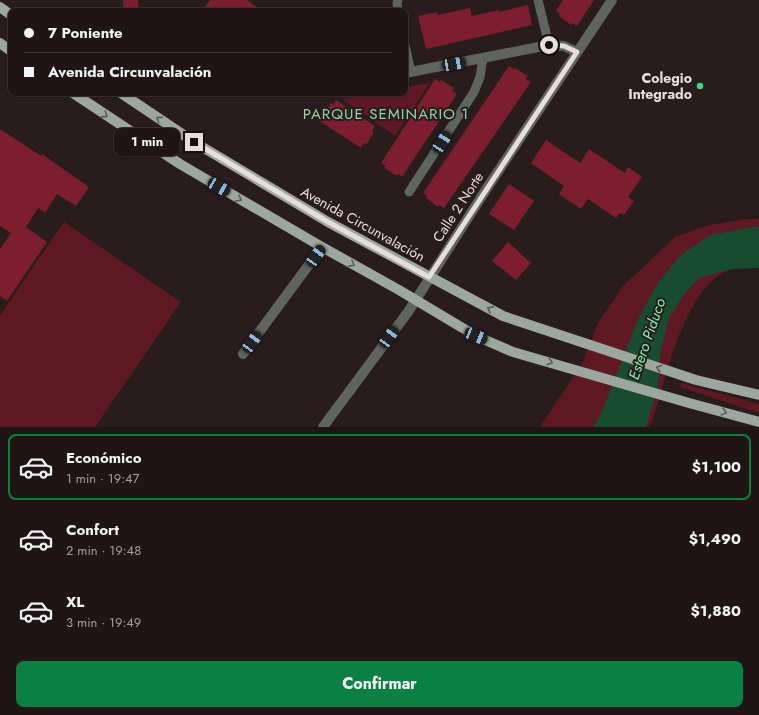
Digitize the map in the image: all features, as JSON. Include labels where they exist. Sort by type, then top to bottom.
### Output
[{"type":"main road","points":[[78,96],[180,164],[476,336],[513,352],[759,422]]},
{"type":"main road","name":"Avenida Circunvalación","points":[[125,96],[194,142],[328,222],[503,316],[696,380],[759,395]]},
{"type":"street","name":"Calle 2 Norte","points":[[323,427],[415,300],[612,0]]},
{"type":"street","points":[[408,72],[549,45],[564,46],[577,52]]},
{"type":"street","points":[[243,354],[322,247]]},
{"type":"lane","points":[[538,0],[549,45]]},
{"type":"lane","points":[[410,192],[474,92],[480,77],[482,58]]},
{"type":"shaded area","points":[[430,83],[395,136],[342,99],[358,96],[408,96],[408,87]]},
{"type":"shaded area","points":[[746,219],[759,219],[759,261],[744,263],[723,273],[705,288],[695,302],[673,351],[653,419],[648,427],[540,427],[582,364],[598,323],[624,285],[675,237],[709,225]]},
{"type":"shaded area","points":[[64,222],[181,302],[95,427],[0,427],[0,315]]},
{"type":"shaded area","points":[[681,383],[759,404],[759,413],[680,387]]},
{"type":"water","name":"Estero Piduco","points":[[759,227],[759,268],[732,269],[699,278],[685,293],[669,318],[660,353],[658,387],[646,427],[593,427],[601,414],[637,322],[657,284],[680,256],[710,235]]},
{"type":"building","points":[[123,0],[138,0],[139,8],[124,8]]},
{"type":"building","points":[[210,0],[247,0],[258,8],[204,8]]},
{"type":"building","points":[[563,0],[594,0],[577,26],[572,23],[571,25],[559,16],[560,14],[556,11]]},
{"type":"building","points":[[528,5],[532,25],[426,49],[418,16],[437,12],[437,15],[470,8],[472,16],[499,10],[499,12]]},
{"type":"building","points":[[509,66],[528,76],[526,79],[531,82],[444,208],[439,205],[438,207],[426,198],[427,196],[423,193]]},
{"type":"building","points":[[435,79],[440,82],[441,80],[454,88],[452,91],[457,94],[402,177],[398,174],[397,176],[384,168],[386,166],[381,163]]},
{"type":"building","points":[[336,100],[375,126],[372,131],[374,132],[366,145],[364,143],[361,148],[321,122],[324,117],[322,116],[331,103],[333,105]]},
{"type":"building","points":[[0,129],[41,156],[42,154],[89,187],[76,206],[57,194],[45,213],[38,208],[26,227],[47,242],[7,301],[0,296],[0,249],[11,233],[0,226]]},
{"type":"building","points":[[546,140],[580,163],[589,149],[625,173],[628,167],[642,177],[628,197],[634,201],[624,215],[620,213],[616,218],[588,199],[581,209],[559,194],[564,186],[531,163]]},
{"type":"building","points":[[509,184],[534,201],[514,230],[489,214]]},
{"type":"building","points":[[508,242],[531,263],[516,280],[492,261]]},
{"type":"place","name":"Colegio Integrado","points":[[700,86]]},
{"type":"district","name":"PARQUE SEMINARIO 1","points":[[386,114]]},
{"type":"route","points":[[194,142],[328,222],[429,277],[577,52],[564,46],[549,45]]}]
